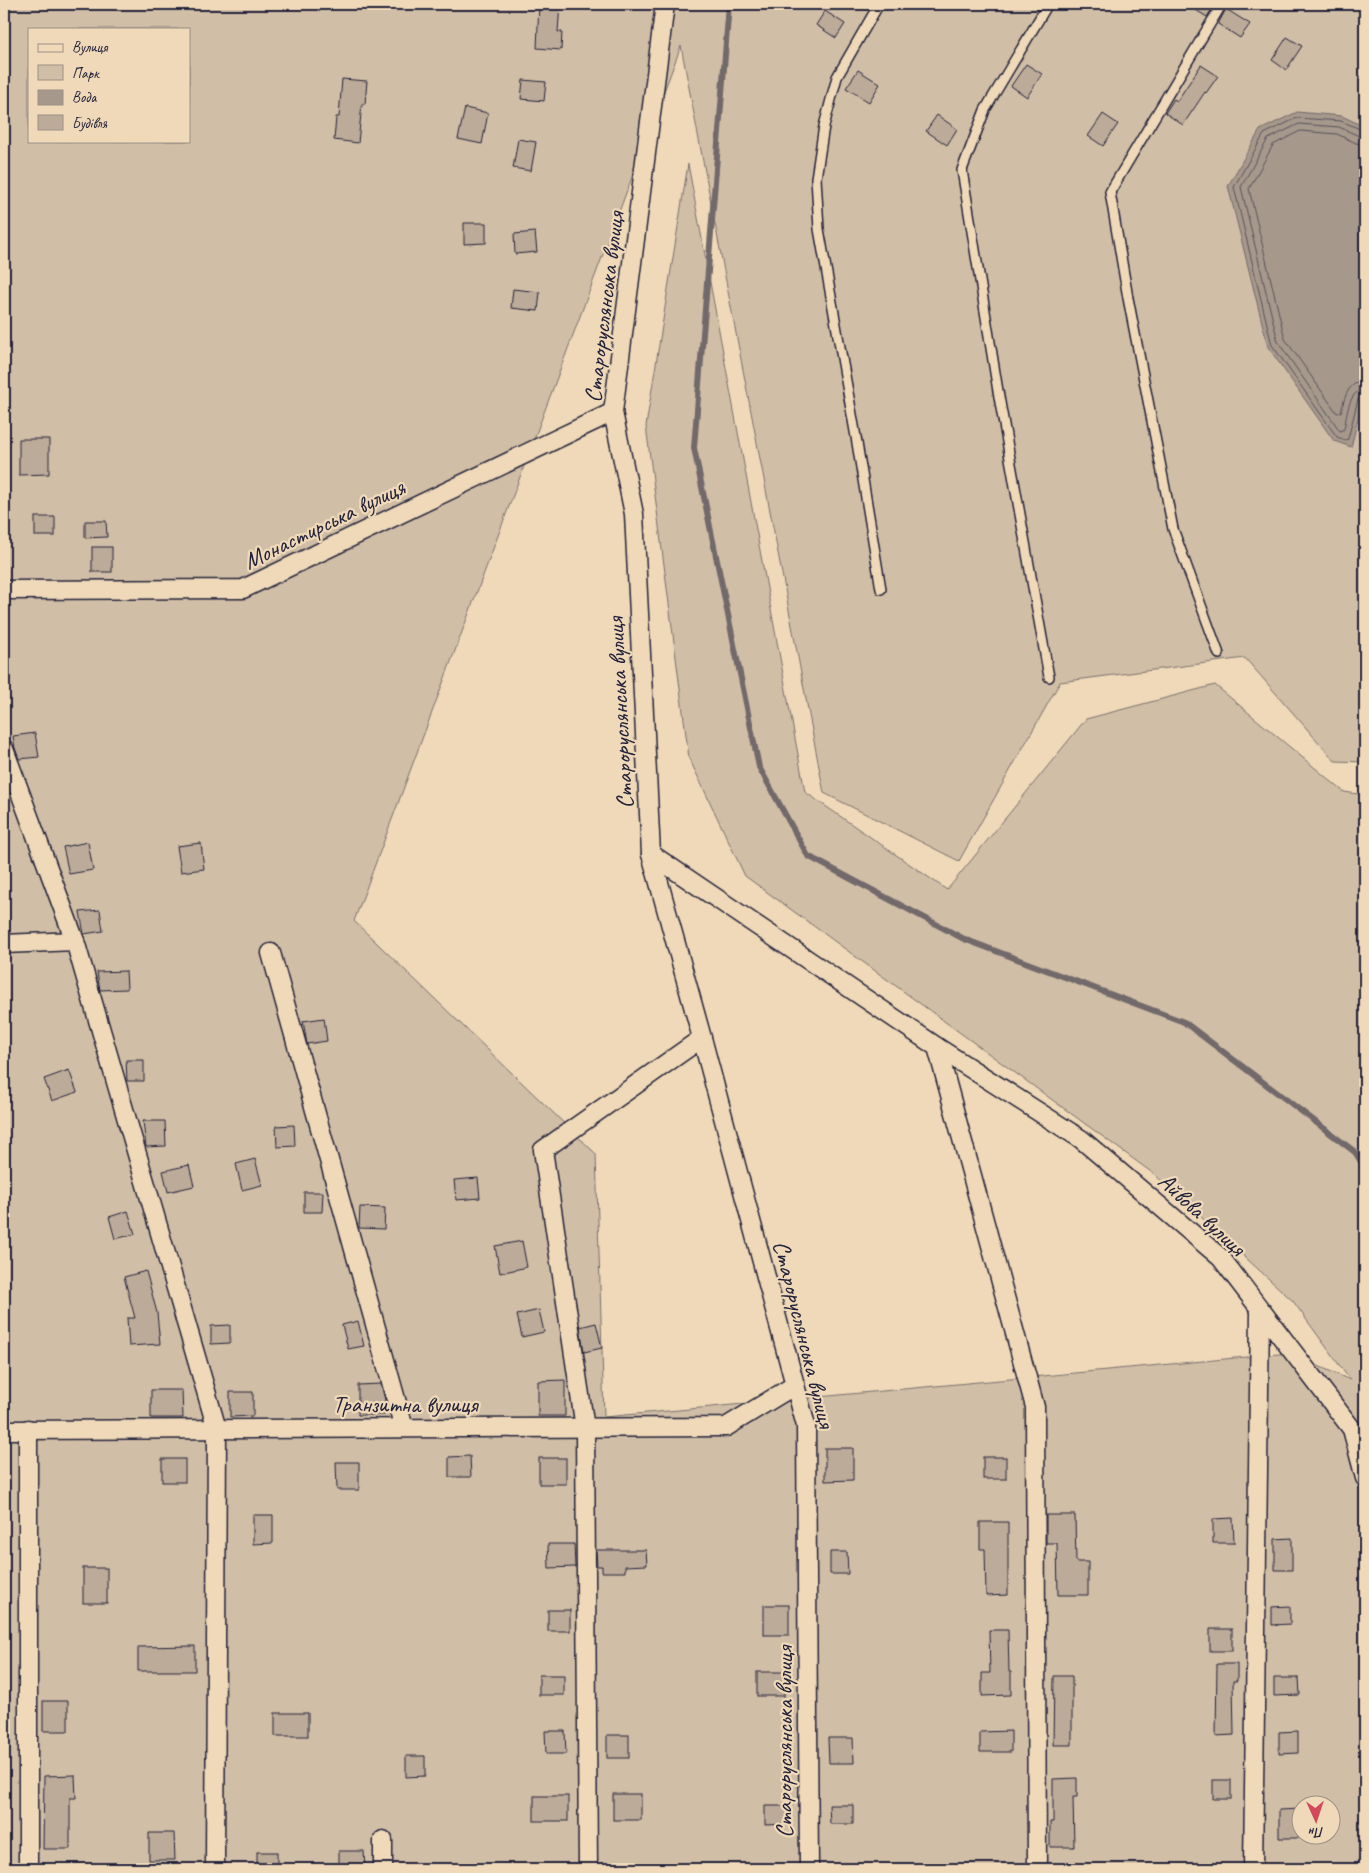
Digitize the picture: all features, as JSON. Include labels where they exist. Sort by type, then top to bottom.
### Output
[{"type":"street","name":"Староруслянська вулиця","points":[[665,4],[613,412],[634,514],[651,854],[806,1426],[809,1869]]},
{"type":"street","name":"Монастирська вулиця","points":[[4,590],[243,589],[613,412]]},
{"type":"street","points":[[4,749],[74,941],[217,1429],[215,1869]]},
{"type":"street","points":[[651,854],[937,1047],[1035,1407],[1037,1869]]},
{"type":"street","points":[[4,944],[74,941]]},
{"type":"street","points":[[271,953],[404,1428]]},
{"type":"street","points":[[588,1869],[585,1428],[543,1150],[702,1038]]},
{"type":"street","name":"Айвова вулиця","points":[[937,1047],[1081,1139],[1221,1258],[1352,1429],[1365,1478]]},
{"type":"street","points":[[1253,1869],[1260,1310]]},
{"type":"street","name":"Транзитна вулиця","points":[[4,1430],[726,1427],[795,1385]]},
{"type":"street","points":[[28,1430],[28,1869]]},
{"type":"street","points":[[383,1840],[383,1869]]},
{"type":"lane","points":[[879,4],[837,77],[824,126],[816,178],[819,229],[855,428],[881,589]]},
{"type":"lane","points":[[1048,4],[985,110],[962,170],[999,400],[1049,677]]},
{"type":"lane","points":[[1219,654],[1173,529],[1128,298],[1110,192],[1222,4]]},
{"type":"green space","points":[[4,4],[1365,4],[1365,762],[1335,761],[1245,658],[1060,682],[959,861],[824,793],[681,46],[354,921],[596,1154],[604,1417],[1289,1353],[1350,1380],[1293,1301],[1154,1174],[745,876],[689,758],[646,426],[688,164],[805,792],[947,890],[1086,719],[1215,685],[1344,792],[1365,795],[1365,1869],[4,1869]]},
{"type":"water","points":[[1297,112],[1342,116],[1365,127],[1365,391],[1351,447],[1334,441],[1268,347],[1228,186],[1260,130]]},
{"type":"building","points":[[539,4],[560,4],[558,32],[562,32],[561,50],[537,48]]},
{"type":"building","points":[[1186,4],[1215,4],[1207,17]]},
{"type":"building","points":[[1226,9],[1250,24],[1240,38],[1218,24]]},
{"type":"building","points":[[825,11],[845,24],[836,38],[816,25]]},
{"type":"building","points":[[1287,37],[1302,46],[1286,70],[1272,60]]},
{"type":"building","points":[[1026,64],[1042,74],[1027,97],[1011,86]]},
{"type":"building","points":[[1201,65],[1218,76],[1183,125],[1165,113],[1174,99],[1177,101]]},
{"type":"building","points":[[858,70],[880,84],[869,102],[846,88]]},
{"type":"building","points":[[342,79],[367,81],[365,104],[362,104],[358,143],[334,140],[336,117],[339,117]]},
{"type":"building","points":[[523,80],[546,82],[544,101],[521,99]]},
{"type":"building","points":[[465,108],[488,113],[482,144],[458,139]]},
{"type":"building","points":[[1103,114],[1118,124],[1103,146],[1088,136]]},
{"type":"building","points":[[937,115],[957,129],[947,145],[926,131]]},
{"type":"building","points":[[518,139],[536,142],[531,171],[513,168]]},
{"type":"building","points":[[464,223],[486,223],[486,243],[464,244]]},
{"type":"building","points":[[535,232],[537,252],[515,254],[514,234]]},
{"type":"building","points":[[513,289],[540,292],[538,311],[511,308]]},
{"type":"building","points":[[19,439],[49,439],[49,474],[19,475]]},
{"type":"building","points":[[35,517],[55,517],[55,536],[35,536]]},
{"type":"building","points":[[85,521],[106,521],[107,537],[85,538]]},
{"type":"building","points":[[92,547],[112,547],[112,572],[92,572]]},
{"type":"building","points":[[35,733],[39,757],[19,759],[13,736]]},
{"type":"building","points":[[88,842],[93,870],[69,874],[63,847]]},
{"type":"building","points":[[201,843],[204,869],[181,872],[177,846]]},
{"type":"building","points":[[100,910],[103,931],[84,934],[80,912]]},
{"type":"building","points":[[126,971],[127,989],[100,990],[97,972]]},
{"type":"building","points":[[324,1018],[327,1041],[307,1044],[303,1021]]},
{"type":"building","points":[[126,1060],[144,1060],[144,1081],[127,1081]]},
{"type":"building","points":[[69,1070],[77,1092],[52,1101],[44,1079]]},
{"type":"building","points":[[143,1121],[165,1121],[166,1146],[146,1147]]},
{"type":"building","points":[[294,1125],[295,1146],[277,1147],[276,1126]]},
{"type":"building","points":[[255,1159],[262,1185],[242,1190],[236,1164]]},
{"type":"building","points":[[189,1165],[194,1186],[168,1192],[163,1171]]},
{"type":"building","points":[[478,1178],[480,1198],[456,1200],[454,1180]]},
{"type":"building","points":[[304,1192],[323,1192],[322,1212],[304,1212]]},
{"type":"building","points":[[360,1207],[385,1208],[384,1229],[359,1228]]},
{"type":"building","points":[[128,1211],[135,1234],[115,1239],[109,1217]]},
{"type":"building","points":[[522,1241],[527,1267],[500,1273],[495,1246]]},
{"type":"building","points":[[146,1271],[157,1313],[160,1344],[129,1346],[127,1318],[135,1318],[124,1277]]},
{"type":"building","points":[[539,1310],[544,1332],[522,1337],[517,1315]]},
{"type":"building","points":[[358,1321],[364,1346],[348,1349],[342,1325]]},
{"type":"building","points":[[596,1323],[602,1348],[584,1352],[580,1327]]},
{"type":"building","points":[[230,1325],[230,1343],[211,1344],[211,1326]]},
{"type":"building","points":[[565,1380],[565,1416],[538,1416],[538,1381]]},
{"type":"building","points":[[381,1384],[385,1400],[385,1415],[358,1415],[358,1385]]},
{"type":"building","points":[[151,1390],[182,1390],[183,1418],[151,1418]]},
{"type":"building","points":[[230,1392],[253,1392],[253,1416],[230,1417]]},
{"type":"building","points":[[825,1448],[853,1448],[853,1480],[825,1481]]},
{"type":"building","points":[[470,1456],[471,1477],[449,1477],[449,1457]]},
{"type":"building","points":[[983,1457],[1006,1457],[1006,1479],[983,1479]]},
{"type":"building","points":[[539,1458],[566,1458],[566,1484],[539,1484]]},
{"type":"building","points":[[162,1459],[185,1459],[185,1482],[162,1482]]},
{"type":"building","points":[[336,1462],[359,1462],[359,1490],[337,1490]]},
{"type":"building","points":[[253,1515],[273,1515],[273,1543],[253,1544]]},
{"type":"building","points":[[1046,1515],[1075,1515],[1076,1562],[1088,1562],[1088,1595],[1058,1595],[1057,1543],[1046,1543]]},
{"type":"building","points":[[1233,1518],[1234,1543],[1213,1543],[1213,1519]]},
{"type":"building","points":[[980,1522],[1008,1522],[1008,1595],[986,1596],[985,1549],[980,1549]]},
{"type":"building","points":[[1292,1538],[1292,1570],[1275,1570],[1275,1539]]},
{"type":"building","points":[[548,1544],[574,1544],[575,1567],[549,1568]]},
{"type":"building","points":[[596,1550],[646,1550],[647,1565],[625,1566],[625,1572],[602,1572],[602,1566],[597,1566]]},
{"type":"building","points":[[830,1552],[847,1552],[848,1574],[830,1574]]},
{"type":"building","points":[[83,1568],[107,1568],[107,1603],[83,1603]]},
{"type":"building","points":[[764,1605],[789,1605],[789,1635],[764,1635]]},
{"type":"building","points":[[1290,1606],[1290,1624],[1272,1625],[1272,1607]]},
{"type":"building","points":[[548,1610],[570,1610],[570,1631],[548,1631]]},
{"type":"building","points":[[1210,1629],[1232,1629],[1232,1651],[1210,1651]]},
{"type":"building","points":[[989,1630],[1008,1630],[1011,1695],[982,1696],[982,1673],[990,1673]]},
{"type":"building","points":[[195,1646],[195,1671],[138,1671],[138,1647]]},
{"type":"building","points":[[1217,1664],[1237,1664],[1237,1681],[1233,1681],[1234,1735],[1216,1736]]},
{"type":"building","points":[[757,1672],[784,1672],[784,1696],[757,1696]]},
{"type":"building","points":[[539,1675],[564,1675],[564,1695],[539,1695]]},
{"type":"building","points":[[1054,1676],[1072,1676],[1072,1745],[1053,1745]]},
{"type":"building","points":[[1274,1678],[1299,1678],[1300,1695],[1274,1696]]},
{"type":"building","points":[[43,1701],[68,1701],[68,1731],[43,1731]]},
{"type":"building","points":[[275,1713],[308,1713],[308,1736],[275,1736]]},
{"type":"building","points":[[545,1731],[565,1731],[566,1754],[546,1754]]},
{"type":"building","points":[[1011,1731],[1011,1752],[980,1752],[980,1732]]},
{"type":"building","points":[[1298,1731],[1298,1753],[1279,1754],[1279,1732]]},
{"type":"building","points":[[607,1735],[629,1735],[629,1758],[607,1758]]},
{"type":"building","points":[[828,1738],[853,1738],[854,1763],[829,1763]]},
{"type":"building","points":[[406,1756],[425,1756],[425,1776],[406,1777]]},
{"type":"building","points":[[75,1775],[76,1798],[70,1798],[70,1849],[43,1849],[44,1776]]},
{"type":"building","points":[[1077,1778],[1077,1797],[1073,1797],[1074,1847],[1050,1847],[1050,1822],[1053,1822],[1053,1779]]},
{"type":"building","points":[[1213,1780],[1231,1780],[1231,1799],[1213,1799]]},
{"type":"building","points":[[613,1794],[641,1794],[641,1820],[613,1820]]},
{"type":"building","points":[[534,1796],[568,1796],[568,1821],[534,1821]]},
{"type":"building","points":[[829,1805],[853,1805],[853,1824],[830,1824]]},
{"type":"building","points":[[765,1806],[790,1806],[790,1824],[765,1825]]},
{"type":"building","points":[[1292,1809],[1292,1838],[1279,1838],[1279,1810]]},
{"type":"building","points":[[149,1833],[174,1833],[175,1860],[149,1860]]},
{"type":"building","points":[[339,1851],[364,1851],[365,1869],[339,1869]]},
{"type":"building","points":[[257,1852],[277,1852],[277,1869],[257,1869]]},
{"type":"waterway","points":[[729,4],[694,448],[759,767],[808,856],[964,939],[1184,1022],[1355,1152],[1365,1168]]}]
